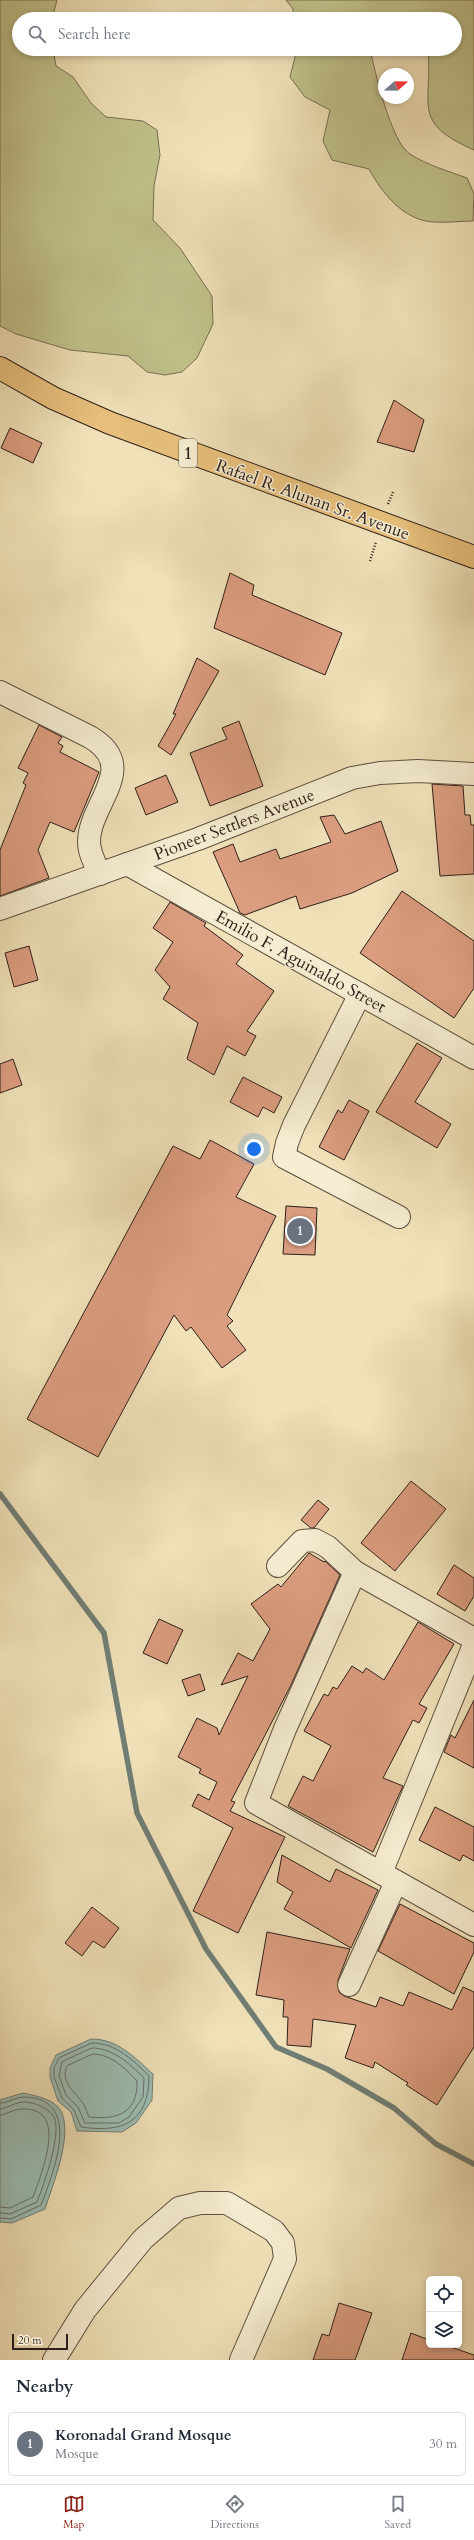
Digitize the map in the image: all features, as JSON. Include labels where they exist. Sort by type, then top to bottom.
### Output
[{"type":"highway","name":"Rafael R. Alunan Sr. Avenue","points":[[0,368],[53,398],[124,428],[474,557]]},
{"type":"street","points":[[0,692],[90,737],[103,745],[109,753],[112,772],[110,786],[89,834],[88,844],[100,874]]},
{"type":"street","name":"Pioneer Settlers Avenue","points":[[0,909],[257,817],[352,778],[380,773],[418,771],[474,774]]},
{"type":"street","name":"Emilio F. Aguinaldo Street","points":[[127,864],[474,1058]]},
{"type":"street","points":[[360,994],[294,1125],[287,1143],[284,1157],[399,1218]]},
{"type":"street","points":[[278,1566],[302,1541],[315,1540],[328,1547],[355,1572],[474,1639]]},
{"type":"street","points":[[355,1572],[285,1729],[256,1803],[474,1925]]},
{"type":"street","points":[[349,1985],[474,1645]]},
{"type":"street","points":[[54,2360],[85,2310],[144,2239],[179,2208],[200,2203],[227,2203],[274,2231],[283,2243],[286,2259],[241,2360]]},
{"type":"green space","points":[[0,0],[57,0],[54,12],[12,12],[12,56],[54,56],[56,66],[73,77],[91,103],[106,117],[143,121],[157,130],[160,155],[154,186],[153,220],[180,248],[212,296],[213,324],[197,358],[182,372],[165,375],[147,372],[128,356],[70,350],[16,334],[0,326]]},
{"type":"green space","points":[[286,0],[474,0],[474,150],[454,140],[441,130],[433,121],[429,110],[428,56],[462,56],[462,12],[293,12],[293,9]]},
{"type":"green space","points":[[295,56],[372,56],[378,80],[378,104],[384,104],[396,136],[403,147],[410,154],[438,168],[467,178],[474,194],[473,221],[433,222],[412,216],[403,211],[387,196],[369,169],[332,160],[323,141],[330,110],[305,97],[290,77]]},
{"type":"water","points":[[91,2039],[109,2042],[125,2050],[153,2074],[152,2100],[136,2123],[122,2132],[77,2131],[71,2112],[58,2101],[50,2077],[50,2068],[56,2055]]},
{"type":"water","points":[[23,2093],[34,2095],[50,2101],[59,2108],[62,2113],[64,2123],[65,2135],[63,2148],[57,2174],[45,2209],[12,2223],[0,2222],[0,2100]]},
{"type":"building","points":[[394,400],[424,420],[414,452],[377,442]]},
{"type":"building","points":[[10,428],[42,443],[33,463],[1,448]]},
{"type":"building","points":[[230,573],[254,585],[252,595],[342,633],[325,675],[214,628]]},
{"type":"building","points":[[197,658],[219,671],[171,755],[158,746],[176,714],[173,714]]},
{"type":"building","points":[[239,721],[263,786],[210,806],[190,753],[227,739],[222,728]]},
{"type":"building","points":[[39,725],[62,737],[58,743],[63,746],[60,752],[99,772],[74,832],[50,822],[38,850],[49,878],[0,896],[0,850],[26,785],[23,783],[28,773],[18,768]]},
{"type":"building","points":[[166,775],[178,802],[146,815],[135,788]]},
{"type":"building","points":[[432,784],[463,786],[465,815],[470,815],[471,825],[474,825],[474,874],[440,876]]},
{"type":"building","points":[[334,815],[345,834],[381,821],[398,871],[352,893],[300,909],[296,896],[245,915],[240,913],[213,852],[233,844],[240,862],[276,849],[280,859],[331,842],[320,817]]},
{"type":"building","points":[[402,891],[474,941],[474,988],[454,1018],[360,953]]},
{"type":"building","points":[[170,902],[206,923],[204,926],[243,955],[236,964],[274,991],[247,1031],[256,1036],[245,1056],[227,1046],[214,1075],[187,1059],[198,1023],[163,999],[170,987],[155,970],[173,942],[153,928]]},
{"type":"building","points":[[29,946],[38,980],[14,987],[5,953]]},
{"type":"building","points":[[417,1043],[442,1058],[415,1102],[451,1124],[437,1148],[376,1112]]},
{"type":"building","points":[[13,1059],[22,1085],[0,1093],[0,1064]]},
{"type":"building","points":[[243,1077],[282,1097],[274,1113],[263,1107],[258,1117],[230,1102]]},
{"type":"building","points":[[349,1100],[369,1111],[344,1160],[319,1147],[338,1110],[342,1113]]},
{"type":"building","points":[[210,1140],[254,1164],[236,1197],[276,1216],[227,1315],[233,1321],[227,1326],[246,1350],[222,1368],[191,1327],[186,1331],[174,1315],[98,1457],[27,1419],[173,1146],[200,1159]]},
{"type":"building","points":[[286,1206],[317,1208],[315,1255],[283,1254]]},
{"type":"building","points":[[411,1481],[446,1509],[395,1571],[361,1543]]},
{"type":"building","points":[[318,1500],[329,1509],[314,1528],[311,1528],[301,1520]]},
{"type":"building","points":[[309,1553],[324,1562],[325,1561],[340,1575],[291,1685],[231,1801],[235,1802],[230,1811],[285,1837],[238,1933],[193,1911],[233,1828],[192,1806],[198,1794],[209,1800],[217,1782],[199,1773],[201,1769],[178,1757],[197,1718],[217,1728],[219,1735],[248,1676],[221,1685],[238,1653],[253,1661],[270,1629],[251,1604],[278,1584],[281,1587]]},
{"type":"building","points":[[454,1565],[474,1578],[474,1596],[465,1611],[437,1594]]},
{"type":"building","points":[[159,1619],[183,1630],[167,1664],[143,1653]]},
{"type":"building","points":[[418,1622],[454,1644],[419,1704],[427,1708],[419,1723],[413,1720],[383,1778],[403,1786],[373,1852],[288,1806],[303,1776],[313,1781],[331,1746],[304,1731],[324,1694],[328,1696],[333,1687],[337,1689],[352,1666],[363,1673],[366,1668],[384,1680]]},
{"type":"building","points":[[200,1674],[205,1690],[188,1696],[182,1680]]},
{"type":"building","points":[[474,1700],[474,1768],[444,1752],[451,1735],[455,1738]]},
{"type":"building","points":[[435,1807],[474,1827],[474,1861],[463,1855],[460,1861],[419,1840]]},
{"type":"building","points":[[282,1855],[330,1882],[336,1869],[378,1890],[351,1948],[284,1909],[293,1892],[277,1882]]},
{"type":"building","points":[[400,1904],[474,1943],[474,1952],[454,1994],[378,1951]]},
{"type":"building","points":[[92,1907],[119,1928],[104,1948],[93,1941],[82,1956],[65,1943]]},
{"type":"building","points":[[267,1932],[350,1949],[338,1980],[339,1992],[344,1996],[376,2007],[380,1997],[403,2006],[409,1992],[452,2010],[463,1987],[474,1992],[474,2047],[437,2105],[406,2085],[408,2083],[375,2062],[373,2068],[345,2058],[356,2025],[313,2019],[311,2047],[287,2045],[288,2017],[283,2017],[284,2000],[256,1995]]},
{"type":"building","points":[[339,2303],[372,2313],[355,2360],[313,2360],[322,2334],[329,2336]]},
{"type":"building","points":[[411,2333],[426,2339],[426,2348],[454,2348],[474,2355],[474,2360],[402,2360]]},
{"type":"waterway","points":[[0,1494],[104,1633],[137,1813],[206,1949],[276,2047],[327,2069],[394,2108],[436,2144],[474,2164]]},
{"type":"place","name":"Koronadal Grand Mosque","points":[[300,1231]]}]
